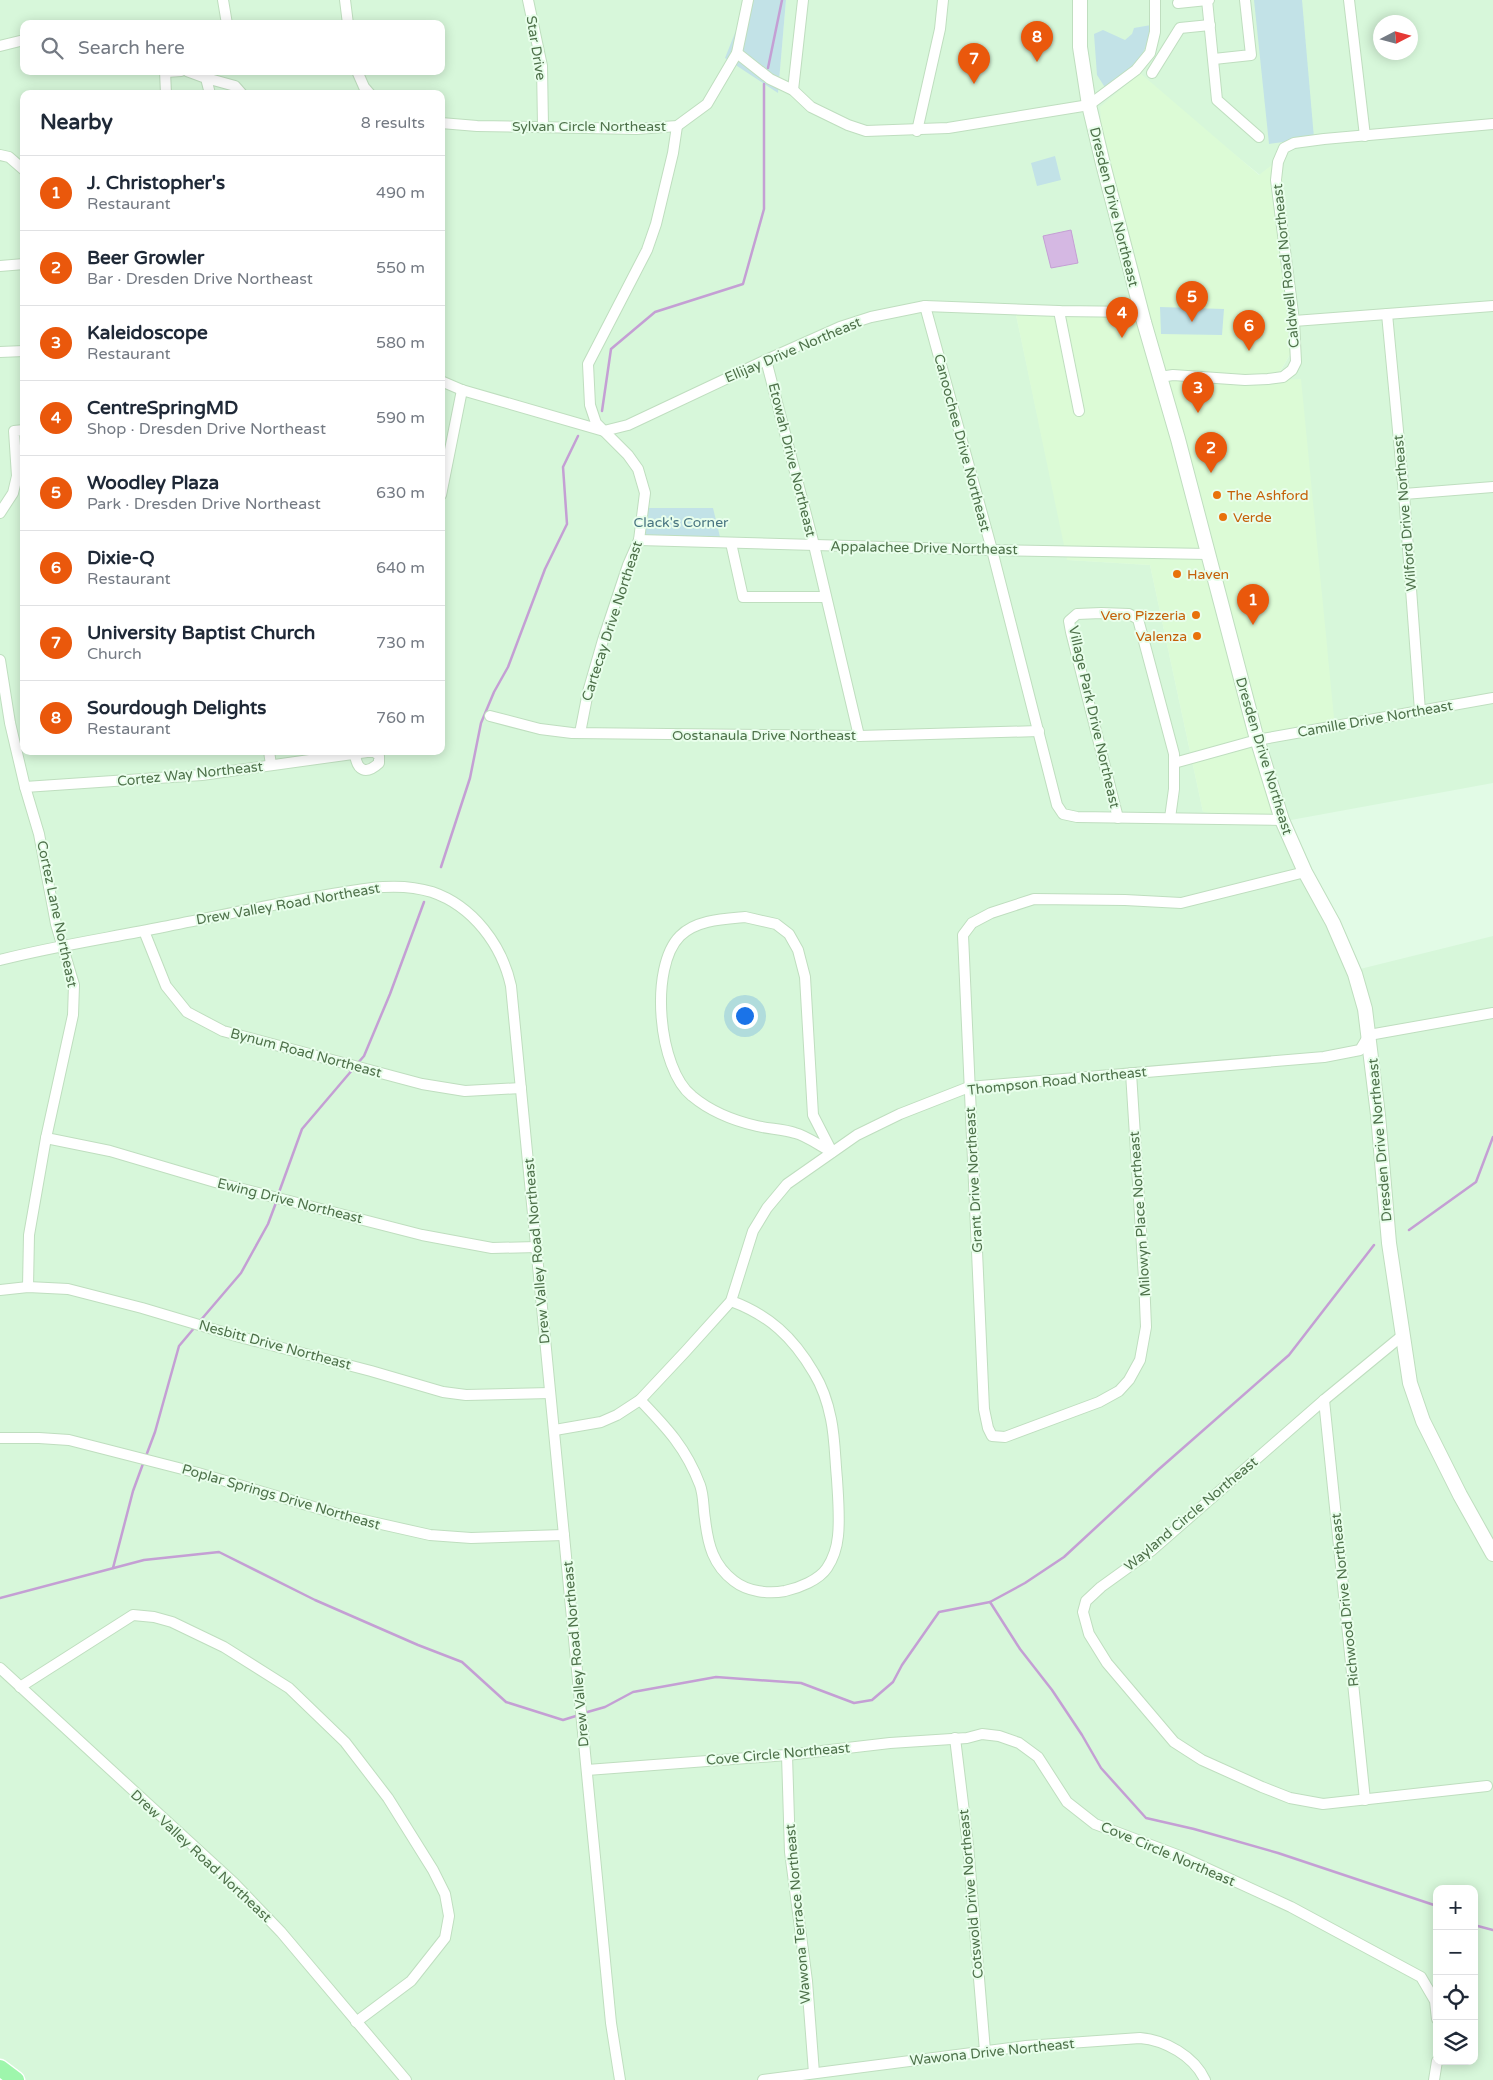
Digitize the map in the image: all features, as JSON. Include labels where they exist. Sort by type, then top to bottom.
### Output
[{"type":"main road","points":[[0,2068],[16,2080]]},
{"type":"street","points":[[222,0],[226,20]]},
{"type":"street","points":[[345,0],[348,20]]},
{"type":"street","name":"Star Drive","points":[[528,0],[542,66],[544,126]]},
{"type":"street","name":"Sylvan Circle Northeast","points":[[445,123],[477,126],[637,129],[677,126],[707,104],[737,53],[748,0]]},
{"type":"street","points":[[793,90],[803,0]]},
{"type":"street","points":[[917,131],[940,29],[943,0]]},
{"type":"street","name":"Dresden Drive Northeast","points":[[1080,0],[1080,47],[1089,105],[1141,312],[1208,554],[1233,656],[1282,820],[1304,872],[1333,923],[1355,974],[1369,1035],[1389,1242],[1410,1383],[1423,1421],[1460,1495],[1493,1554]]},
{"type":"street","points":[[737,53],[770,79],[793,90],[811,107],[848,125],[866,131],[917,131],[948,128],[1089,105],[1136,70],[1150,54],[1154,32],[1155,0]]},
{"type":"street","points":[[1178,3],[1208,0],[1217,100],[1259,137]]},
{"type":"street","points":[[1214,59],[1251,55],[1245,0]]},
{"type":"street","points":[[1350,0],[1365,136]]},
{"type":"street","points":[[1152,73],[1180,28],[1210,25]]},
{"type":"street","points":[[0,46],[20,41]]},
{"type":"street","points":[[165,75],[166,90]]},
{"type":"street","points":[[208,75],[210,90]]},
{"type":"street","points":[[210,75],[235,86],[238,90]]},
{"type":"street","points":[[359,75],[367,90]]},
{"type":"street","name":"Caldwell Road Northeast","points":[[1160,377],[1245,380],[1283,377],[1292,370],[1296,362],[1294,320],[1276,180],[1278,162],[1284,148],[1294,143],[1493,124]]},
{"type":"street","name":"Cartecay Drive Northeast","points":[[580,733],[588,692],[603,640],[628,565],[639,540],[645,493],[638,468],[628,454],[596,423],[590,404],[588,364],[646,250],[658,216],[673,153],[677,126]]},
{"type":"street","points":[[0,155],[8,157],[20,167]]},
{"type":"street","points":[[0,266],[20,264]]},
{"type":"street","name":"Ellijay Drive Northeast","points":[[604,431],[628,425],[766,360],[871,317],[925,306],[1141,312]]},
{"type":"street","name":"Canoochee Drive Northeast","points":[[925,306],[992,550],[1057,804],[1063,814],[1077,817],[1118,818]]},
{"type":"street","points":[[1294,320],[1493,306]]},
{"type":"street","points":[[1059,311],[1079,411]]},
{"type":"street","name":"Wilford Drive Northeast","points":[[1387,314],[1404,494],[1420,711]]},
{"type":"street","points":[[0,352],[20,351]]},
{"type":"street","name":"Etowah Drive Northeast","points":[[766,360],[814,545],[859,736]]},
{"type":"street","points":[[445,383],[462,390],[604,431]]},
{"type":"street","points":[[445,475],[462,390]]},
{"type":"street","points":[[0,513],[13,493],[18,476],[14,431],[20,430]]},
{"type":"street","points":[[1404,494],[1493,487]]},
{"type":"street","name":"Appalachee Drive Northeast","points":[[639,540],[1208,554]]},
{"type":"street","points":[[731,543],[743,597],[826,597]]},
{"type":"street","name":"Village Park Drive Northeast","points":[[1118,818],[1071,632],[1069,621],[1077,614],[1129,614],[1138,619],[1174,754],[1174,789],[1170,818]]},
{"type":"street","name":"Cortez Lane Northeast","points":[[0,660],[10,723],[25,787],[40,834],[56,924],[74,985],[73,1015],[46,1138],[29,1235],[28,1287]]},
{"type":"street","name":"Camille Drive Northeast","points":[[1174,763],[1257,740],[1493,698]]},
{"type":"street","name":"Oostanaula Drive Northeast","points":[[490,716],[556,732],[580,733],[859,736],[1039,731]]},
{"type":"street","points":[[270,755],[271,765]]},
{"type":"street","name":"Cortez Way Northeast","points":[[25,787],[202,775],[347,755]]},
{"type":"street","points":[[1118,818],[1282,820]]},
{"type":"street","name":"Grant Drive Northeast","points":[[984,1391],[963,935],[972,923],[991,913],[1034,899],[1126,900],[1181,903],[1304,872]]},
{"type":"street","name":"Drew Valley Road Northeast","points":[[0,960],[288,902],[372,888],[403,887],[432,892],[457,905],[476,920],[497,946],[507,967],[511,986],[611,2023],[620,2080]]},
{"type":"street","points":[[745,917],[776,924],[789,934],[798,950],[805,977],[813,1114],[832,1152],[796,1133],[757,1126],[717,1113],[690,1096],[680,1081],[667,1054],[662,1028],[660,990],[669,956],[680,936],[696,926],[714,920],[745,917]]},
{"type":"street","name":"Bynum Road Northeast","points":[[144,931],[166,986],[187,1012],[223,1031],[422,1084],[465,1091],[521,1088]]},
{"type":"street","points":[[1369,1035],[1493,1013]]},
{"type":"street","name":"Thompson Road Northeast","points":[[555,1430],[601,1422],[617,1415],[640,1400],[731,1301],[754,1231],[766,1208],[787,1184],[857,1135],[900,1114],[969,1087],[1324,1057],[1360,1050],[1369,1035]]},
{"type":"street","name":"Milowyn Place Northeast","points":[[984,1391],[984,1409],[988,1428],[992,1436],[1005,1437],[1099,1402],[1119,1391],[1129,1380],[1140,1355],[1146,1327],[1130,1073]]},
{"type":"street","name":"Ewing Drive Northeast","points":[[46,1138],[110,1151],[215,1182],[422,1235],[492,1248],[537,1247]]},
{"type":"street","name":"Nesbitt Drive Northeast","points":[[0,1290],[28,1287],[68,1289],[114,1300],[236,1336],[443,1392],[466,1396],[550,1392]]},
{"type":"street","points":[[640,1400],[675,1436],[687,1456],[701,1487],[709,1546],[717,1566],[736,1583],[756,1591],[773,1593],[793,1589],[814,1579],[826,1569],[832,1558],[838,1536],[838,1508],[831,1418],[824,1397],[815,1374],[797,1347],[780,1328],[752,1309],[731,1301]]},
{"type":"street","name":"Wayland Circle Northeast","points":[[1403,1335],[1324,1400],[1151,1551],[1101,1587],[1086,1600],[1083,1612],[1088,1634],[1107,1663],[1174,1742],[1202,1760],[1290,1798],[1323,1804],[1488,1786]]},
{"type":"street","name":"Richwood Drive Northeast","points":[[1324,1400],[1365,1800]]},
{"type":"street","name":"Poplar Springs Drive Northeast","points":[[0,1438],[69,1440],[198,1473],[341,1515],[430,1535],[471,1538],[564,1535]]},
{"type":"street","points":[[20,1687],[133,1615],[154,1617],[172,1622],[224,1647],[289,1688],[345,1742],[388,1798],[433,1870],[445,1894],[449,1916],[445,1938],[411,1981],[356,2022]]},
{"type":"street","name":"Drew Valley Road Northeast","points":[[0,1668],[234,1883],[281,1932],[406,2080]]},
{"type":"street","name":"Cove Circle Northeast","points":[[587,1770],[788,1755],[890,1743],[967,1738],[982,1734],[999,1736],[1019,1743],[1038,1757],[1067,1802],[1095,1824],[1180,1856],[1291,1907],[1421,1977],[1433,1998]]},
{"type":"street","name":"Cotswold Drive Northeast","points":[[955,1738],[968,1845],[985,2051]]},
{"type":"street","name":"Wawona Terrace Northeast","points":[[788,1755],[790,1852],[807,1981],[814,2073]]},
{"type":"street","name":"Wawona Drive Northeast","points":[[763,2080],[985,2051],[1140,2038],[1154,2039],[1170,2046],[1190,2060],[1205,2080]]},
{"type":"street","points":[[1434,2080],[1436,2065]]},
{"type":"shaded area","points":[[0,0],[744,0],[778,92],[786,0],[1493,0],[1493,783],[1280,822],[1348,972],[1493,936],[1493,2080],[0,2080]],"holes":[[[1218,141],[1260,175],[1281,158],[1296,344],[1275,381],[1301,380],[1256,740],[1203,812],[1150,565],[1068,560],[1015,310],[1135,317],[1117,220]]]},
{"type":"shaded area","points":[[1140,73],[1259,175],[1281,158],[1296,344],[1275,380],[1301,379],[1335,728],[1257,740],[1280,822],[1203,812],[1150,565],[1067,560],[1015,310],[1134,317],[1117,220],[1104,172],[1100,107]]},
{"type":"shaded area","points":[[1071,230],[1078,263],[1051,268],[1043,236]]},
{"type":"green space","points":[[744,0],[786,0],[778,93],[725,58],[745,8]]},
{"type":"green space","points":[[1254,0],[1302,0],[1314,138],[1269,144]]},
{"type":"green space","points":[[1151,25],[1142,56],[1131,69],[1106,89],[1097,75],[1094,34],[1103,30],[1125,40],[1132,34],[1134,28]]},
{"type":"green space","points":[[1055,156],[1061,180],[1037,186],[1031,163]]},
{"type":"green space","points":[[1160,307],[1224,309],[1222,335],[1161,334]]},
{"type":"green space","name":"Clack's Corner","points":[[647,508],[713,508],[720,537],[643,537]]},
{"type":"waterway","points":[[768,68],[782,0]]},
{"type":"waterway","points":[[602,411],[611,349],[655,312],[743,284],[764,209],[764,84]]},
{"type":"waterway","points":[[441,867],[470,778],[481,723],[494,692],[508,667],[545,569],[567,524],[563,467],[578,436]]},
{"type":"waterway","points":[[357,1064],[364,1056],[390,994],[424,902]]},
{"type":"waterway","points":[[278,1195],[302,1129],[353,1069]]},
{"type":"waterway","points":[[1409,1230],[1476,1182],[1493,1137]]},
{"type":"waterway","points":[[200,1321],[241,1273],[268,1224],[277,1200]]},
{"type":"waterway","points":[[584,1713],[605,1707],[633,1692],[716,1677],[801,1683],[854,1703],[872,1700],[893,1682],[902,1665],[939,1612],[990,1602],[1025,1583],[1064,1557],[1158,1470],[1289,1355],[1374,1245]]},
{"type":"waterway","points":[[146,1456],[155,1432],[179,1346],[195,1327]]},
{"type":"waterway","points":[[113,1568],[133,1491],[144,1461]]},
{"type":"waterway","points":[[0,1598],[144,1560],[219,1552],[315,1600],[462,1662],[506,1702],[563,1720],[579,1715]]},
{"type":"waterway","points":[[990,1602],[1020,1649],[1052,1690],[1101,1768],[1146,1818],[1194,1829],[1278,1853],[1433,1905]]},
{"type":"waterway","points":[[1478,1926],[1493,1930]]},
{"type":"place","name":"Sourdough Delights","points":[[1037,62]]},
{"type":"place","name":"University Baptist Church","points":[[974,84]]},
{"type":"place","name":"Woodley Plaza","points":[[1192,322]]},
{"type":"place","name":"CentreSpringMD","points":[[1122,338]]},
{"type":"place","name":"Dixie-Q","points":[[1249,351]]},
{"type":"place","name":"Kaleidoscope","points":[[1198,413]]},
{"type":"place","name":"Beer Growler","points":[[1211,473]]},
{"type":"place","name":"The Ashford","points":[[1217,495]]},
{"type":"place","name":"Verde","points":[[1223,517]]},
{"type":"place","name":"Haven","points":[[1177,574]]},
{"type":"place","name":"Vero Pizzeria","points":[[1196,615]]},
{"type":"place","name":"J. Christopher's","points":[[1253,625]]},
{"type":"place","name":"Valenza","points":[[1197,636]]}]
